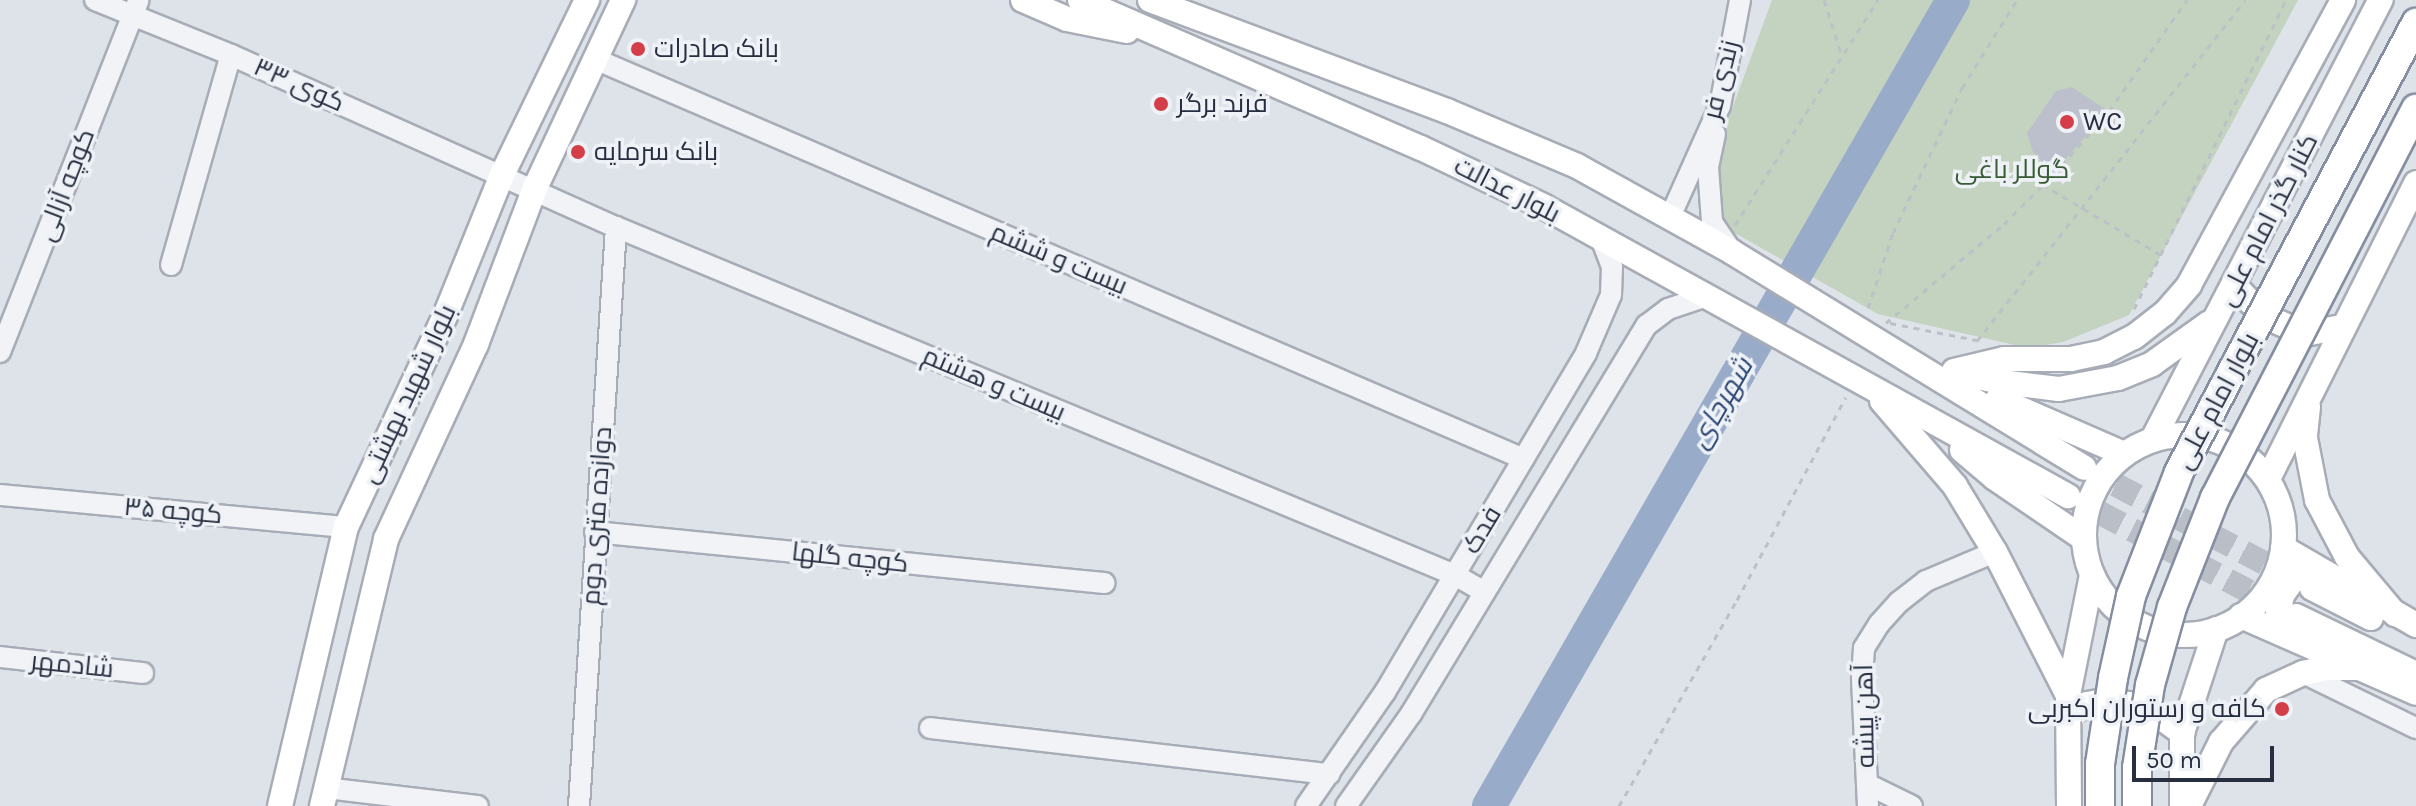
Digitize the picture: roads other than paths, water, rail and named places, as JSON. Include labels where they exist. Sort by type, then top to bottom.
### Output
[{"type":"highway","name":"بلوار امام علی","points":[[2100,806],[2100,764],[2106,721],[2131,596],[2179,472],[2416,23]]},
{"type":"highway","name":"بلوار امام علی","points":[[2137,806],[2137,768],[2150,685],[2172,607],[2215,498],[2416,109]]},
{"type":"main road","name":"بلوار شهید بهشتی","points":[[282,796],[346,527],[445,316],[502,175],[587,0]]},
{"type":"main road","name":"بلوار شهید بهشتی","points":[[324,797],[386,539],[476,344],[535,188],[623,0]]},
{"type":"main road","points":[[1023,0],[1067,19],[1176,42]]},
{"type":"main road","name":"بلوار عدالت","points":[[1080,0],[1421,148],[1543,206],[1917,413]]},
{"type":"main road","points":[[1945,374],[2004,359],[2071,359],[2104,352],[2134,337],[2165,313],[2189,285],[2343,0]]},
{"type":"main road","name":"کنار گذر امام علی","points":[[2153,439],[2381,0]]},
{"type":"main road","name":"بلوار عدالت","points":[[1156,2],[1461,117],[1577,166],[1874,326],[1901,356],[1945,374]]},
{"type":"main road","points":[[2268,479],[2341,327],[2416,183]]},
{"type":"main road","points":[[2235,286],[2264,316],[2305,334],[2341,327]]},
{"type":"main road","points":[[1945,374],[2059,389],[2118,378],[2152,364],[2220,314]]},
{"type":"main road","points":[[1945,374],[2124,454]]},
{"type":"main road","points":[[1945,374],[2084,468]]},
{"type":"main road","points":[[1863,383],[1941,467],[1995,552],[2067,706]]},
{"type":"main road","points":[[2309,394],[2305,438],[2317,500],[2347,557],[2405,620]]},
{"type":"main road","points":[[1917,413],[2068,496]]},
{"type":"main road","points":[[1917,413],[2032,503],[2083,538]]},
{"type":"main road","points":[[2185,434],[2217,440],[2245,455],[2268,479],[2281,512],[2283,548],[2273,579],[2241,616],[2216,629],[2187,635],[2157,631],[2130,620],[2107,600],[2092,575],[2083,538],[2085,518],[2094,491],[2110,467],[2124,454],[2153,439],[2185,434]]},
{"type":"main road","points":[[2032,503],[2062,506],[2081,498],[2095,467],[2088,446],[2076,435]]},
{"type":"main road","points":[[2283,548],[2314,578],[2416,641]]},
{"type":"main road","points":[[2405,620],[2298,573],[2282,595],[2278,613],[2291,625],[2363,668],[2416,693]]},
{"type":"main road","points":[[2069,806],[2067,706],[2092,575]]},
{"type":"main road","points":[[2241,616],[2291,625],[2416,674]]},
{"type":"main road","points":[[2182,806],[2182,733],[2216,629]]},
{"type":"main road","points":[[2189,806],[2205,769],[2241,717],[2266,690],[2303,673],[2327,668],[2363,668]]},
{"type":"main road","points":[[2067,706],[2104,701],[2130,704],[2159,716],[2182,733]]},
{"type":"main road","points":[[282,796],[324,797]]},
{"type":"street","name":"کوی ۳۳","points":[[95,0],[136,8],[231,55],[535,188]]},
{"type":"street","name":"زندی فر","points":[[1670,217],[1720,106],[1740,0]]},
{"type":"street","name":"کوچه آزالی","points":[[0,352],[136,8]]},
{"type":"street","points":[[171,265],[231,55]]},
{"type":"street","name":"بیست و ششم","points":[[595,59],[1524,459]]},
{"type":"street","points":[[1720,106],[1708,167],[1712,222],[1732,252]]},
{"type":"street","name":"بیست و هشتم","points":[[535,188],[616,227],[1455,575],[1485,592]]},
{"type":"street","name":"دوازده متری دوم","points":[[579,806],[616,227]]},
{"type":"street","name":"فدک","points":[[1306,806],[1385,692],[1586,353],[1611,295],[1612,267],[1601,239]]},
{"type":"street","name":"فدک","points":[[1346,806],[1411,714],[1647,325],[1668,309],[1707,296]]},
{"type":"street","name":"کوچه ۳۵","points":[[0,495],[346,527]]},
{"type":"street","name":"کوچه گلها","points":[[595,532],[1104,583]]},
{"type":"street","name":"آهن پیشه","points":[[1868,806],[1862,677],[1864,648],[1899,602],[1926,581],[1995,552]]},
{"type":"street","name":"شادمهر","points":[[0,657],[143,673]]},
{"type":"street","points":[[2303,673],[2416,728]]},
{"type":"street","points":[[930,728],[1329,774]]},
{"type":"street","points":[[1867,784],[1912,806]]},
{"type":"street","points":[[324,797],[478,806]]},
{"type":"waterway","name":"شهرچای","points":[[1489,806],[1953,0]]},
{"type":"tunnel","points":[[2084,468],[2310,587]]},
{"type":"tunnel","points":[[2068,496],[2296,616]]},
{"type":"place","name":"بانک صادرات","points":[[638,49]]},
{"type":"place","name":"فرند برگر","points":[[1161,104]]},
{"type":"place","name":"WC","points":[[2067,122]]},
{"type":"place","name":"بانک سرمایه","points":[[578,152]]},
{"type":"place","name":"کافه و رستوران اکبربی","points":[[2282,709]]},
{"type":"park label","name":"گوللر باغی","points":[[2012,170]]}]
